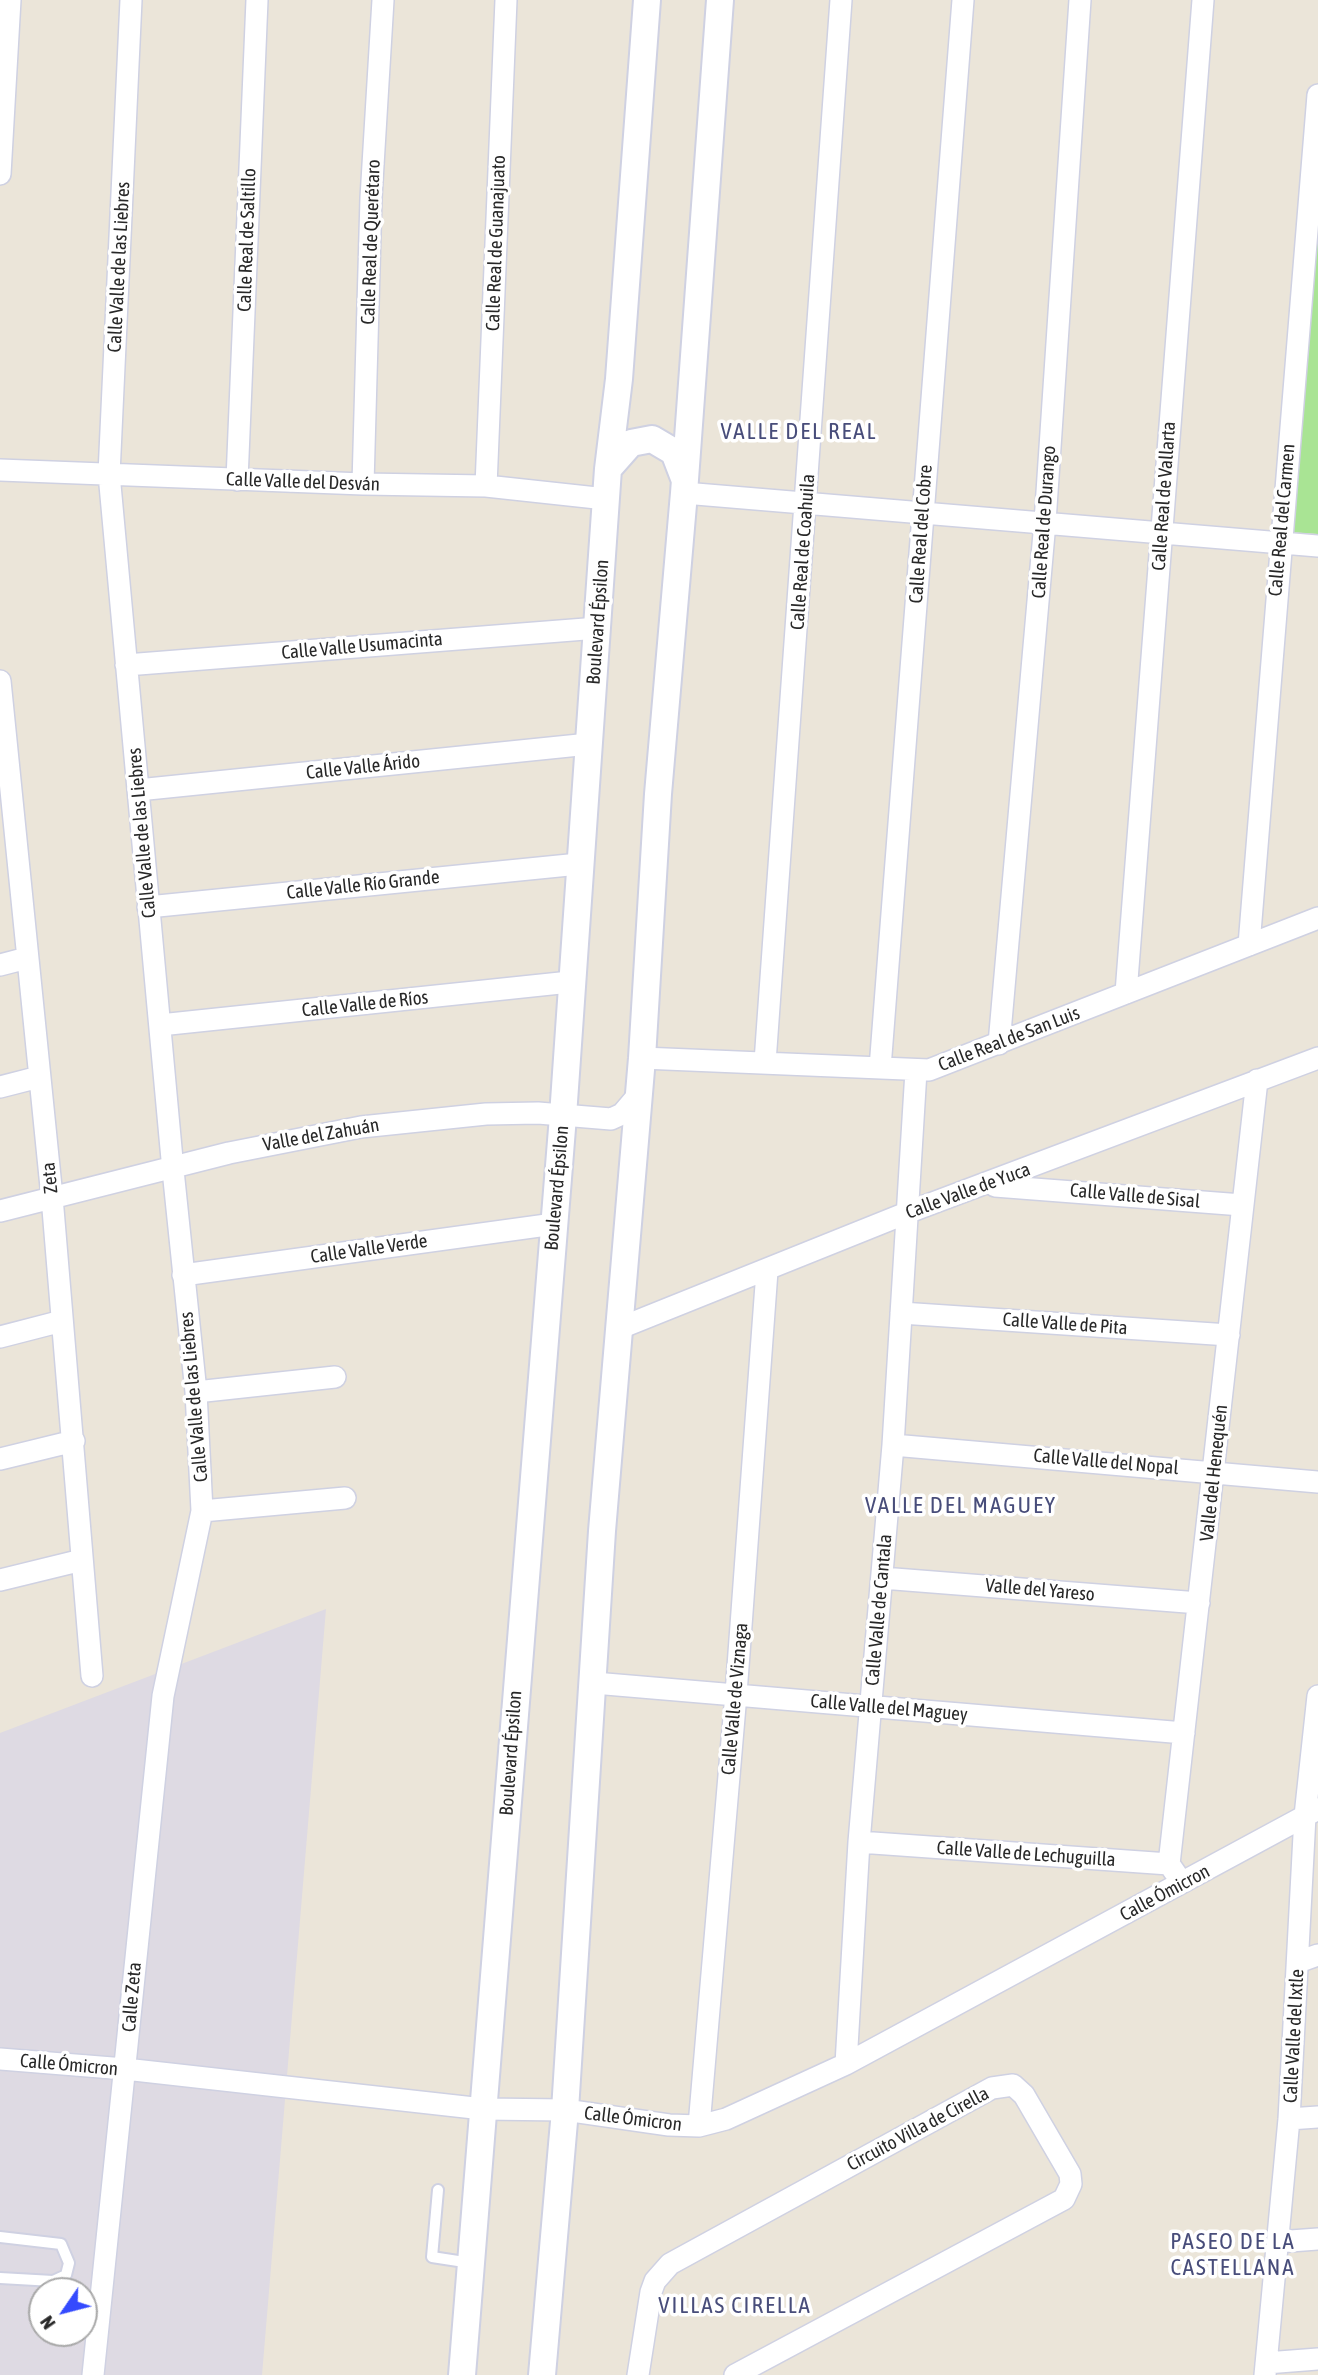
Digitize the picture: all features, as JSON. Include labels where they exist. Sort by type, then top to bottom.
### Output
[{"type":"street","points":[[0,174],[10,0]]},
{"type":"street","name":"Calle Valle de las Liebres","points":[[131,0],[109,474],[196,1392],[202,1511],[168,1661]]},
{"type":"street","name":"Calle Real de Saltillo","points":[[237,480],[257,0]]},
{"type":"street","name":"Calle Real de Querétaro","points":[[363,485],[372,198],[383,0]]},
{"type":"street","name":"Calle Real de Guanajuato","points":[[486,486],[506,0]]},
{"type":"street","name":"Calle Real de Coahuila","points":[[765,1062],[841,0]]},
{"type":"street","name":"Calle Real del Cobre","points":[[880,1068],[963,0]]},
{"type":"street","name":"Calle Real de Durango","points":[[999,1044],[1045,522],[1080,0]]},
{"type":"street","name":"Calle Real de Vallarta","points":[[1126,993],[1203,0]]},
{"type":"street","points":[[542,2375],[565,2110],[594,1683],[642,1058],[658,794],[721,4]]},
{"type":"street","name":"Boulevard Épsilon","points":[[462,2375],[563,1116],[570,982],[608,469],[620,379],[644,6]]},
{"type":"street","name":"Calle Real del Carmen","points":[[1249,945],[1318,95]]},
{"type":"street","points":[[608,469],[631,443],[652,439],[674,452],[684,486]]},
{"type":"street","name":"Calle Valle del Desván","points":[[0,470],[363,485],[486,486],[606,499]]},
{"type":"street","points":[[684,486],[807,503],[1318,546]]},
{"type":"street","name":"Calle Valle Usumacinta","points":[[126,665],[598,628]]},
{"type":"street","name":"Zeta","points":[[0,681],[7,827],[27,958],[52,1197],[92,1676]]},
{"type":"street","name":"Calle Valle Árido","points":[[138,790],[589,744]]},
{"type":"street","name":"Calle Valle Río Grande","points":[[148,907],[579,864]]},
{"type":"street","name":"Calle Real de San Luis","points":[[642,1058],[765,1062],[916,1072],[929,1070],[1318,918]]},
{"type":"street","points":[[0,965],[27,958]]},
{"type":"street","name":"Calle Valle de Ríos","points":[[160,1025],[570,982]]},
{"type":"street","name":"Calle Valle de Yuca","points":[[620,1328],[909,1213],[1318,1058]]},
{"type":"street","name":"Calle Valle de Cantala","points":[[846,2064],[859,1842],[893,1445],[916,1072]]},
{"type":"street","points":[[0,1087],[39,1077]]},
{"type":"street","name":"Valle del Henequén","points":[[1169,1864],[1257,1080]]},
{"type":"street","name":"Valle del Zahuán","points":[[0,1211],[294,1138],[407,1121],[486,1114],[611,1119],[622,1114],[639,1094]]},
{"type":"street","name":"Calle Valle de Sisal","points":[[986,1185],[1242,1205]]},
{"type":"street","name":"Calle Valle Verde","points":[[183,1275],[554,1224]]},
{"type":"street","name":"Calle Valle de Viznaga","points":[[699,2126],[736,1694],[767,1270]]},
{"type":"street","name":"Calle Valle de Pita","points":[[901,1313],[1229,1335]]},
{"type":"street","points":[[0,1337],[62,1321]]},
{"type":"street","points":[[196,1392],[335,1377]]},
{"type":"street","points":[[0,1459],[74,1441]]},
{"type":"street","name":"Calle Valle del Nopal","points":[[893,1445],[1318,1482]]},
{"type":"street","points":[[202,1511],[345,1497]]},
{"type":"street","points":[[0,1580],[82,1560]]},
{"type":"street","name":"Valle del Yareso","points":[[881,1578],[1199,1603]]},
{"type":"street","name":"Calle Zeta","points":[[93,2375],[168,1661]]},
{"type":"street","name":"Calle Valle del Maguey","points":[[594,1683],[1184,1733]]},
{"type":"street","name":"Calle Valle del Ixtle","points":[[1265,2369],[1304,1974],[1318,1696]]},
{"type":"street","name":"Calle Ómicron","points":[[0,2059],[125,2069],[483,2109],[565,2110],[669,2125],[699,2126],[726,2119],[846,2064],[1184,1884],[1311,1813]]},
{"type":"street","name":"Calle Valle de Lechuguilla","points":[[859,1842],[1169,1864]]},
{"type":"street","points":[[1169,1864],[1184,1884]]},
{"type":"street","points":[[1304,1974],[1318,1955]]},
{"type":"street","name":"Circuito Villa de Cirella","points":[[638,2375],[651,2292],[661,2272],[670,2264],[992,2088],[1005,2085],[1018,2090],[1070,2174],[1071,2184],[1063,2199],[735,2375]]},
{"type":"street","points":[[1289,2119],[1318,2117]]},
{"type":"street","points":[[1277,2242],[1318,2239]]},
{"type":"street","points":[[1265,2369],[1318,2359]]},
{"type":"lane","points":[[438,2190],[432,2257],[471,2263]]},
{"type":"lane","points":[[0,2237],[61,2244],[66,2248],[69,2263],[65,2275],[53,2281],[0,2278]]},
{"type":"shaded area","points":[[326,1609],[262,2375],[0,2375],[0,1733]]},
{"type":"green space","points":[[1318,237],[1318,534],[1288,532]]},
{"type":"district","name":"VALLE DEL REAL","points":[[799,432]]},
{"type":"district","name":"VALLE DEL MAGUEY","points":[[961,1506]]},
{"type":"district","name":"PASEO DE LA CASTELLANA","points":[[1233,2255]]},
{"type":"district","name":"VILLAS CIRELLA","points":[[735,2306]]}]
